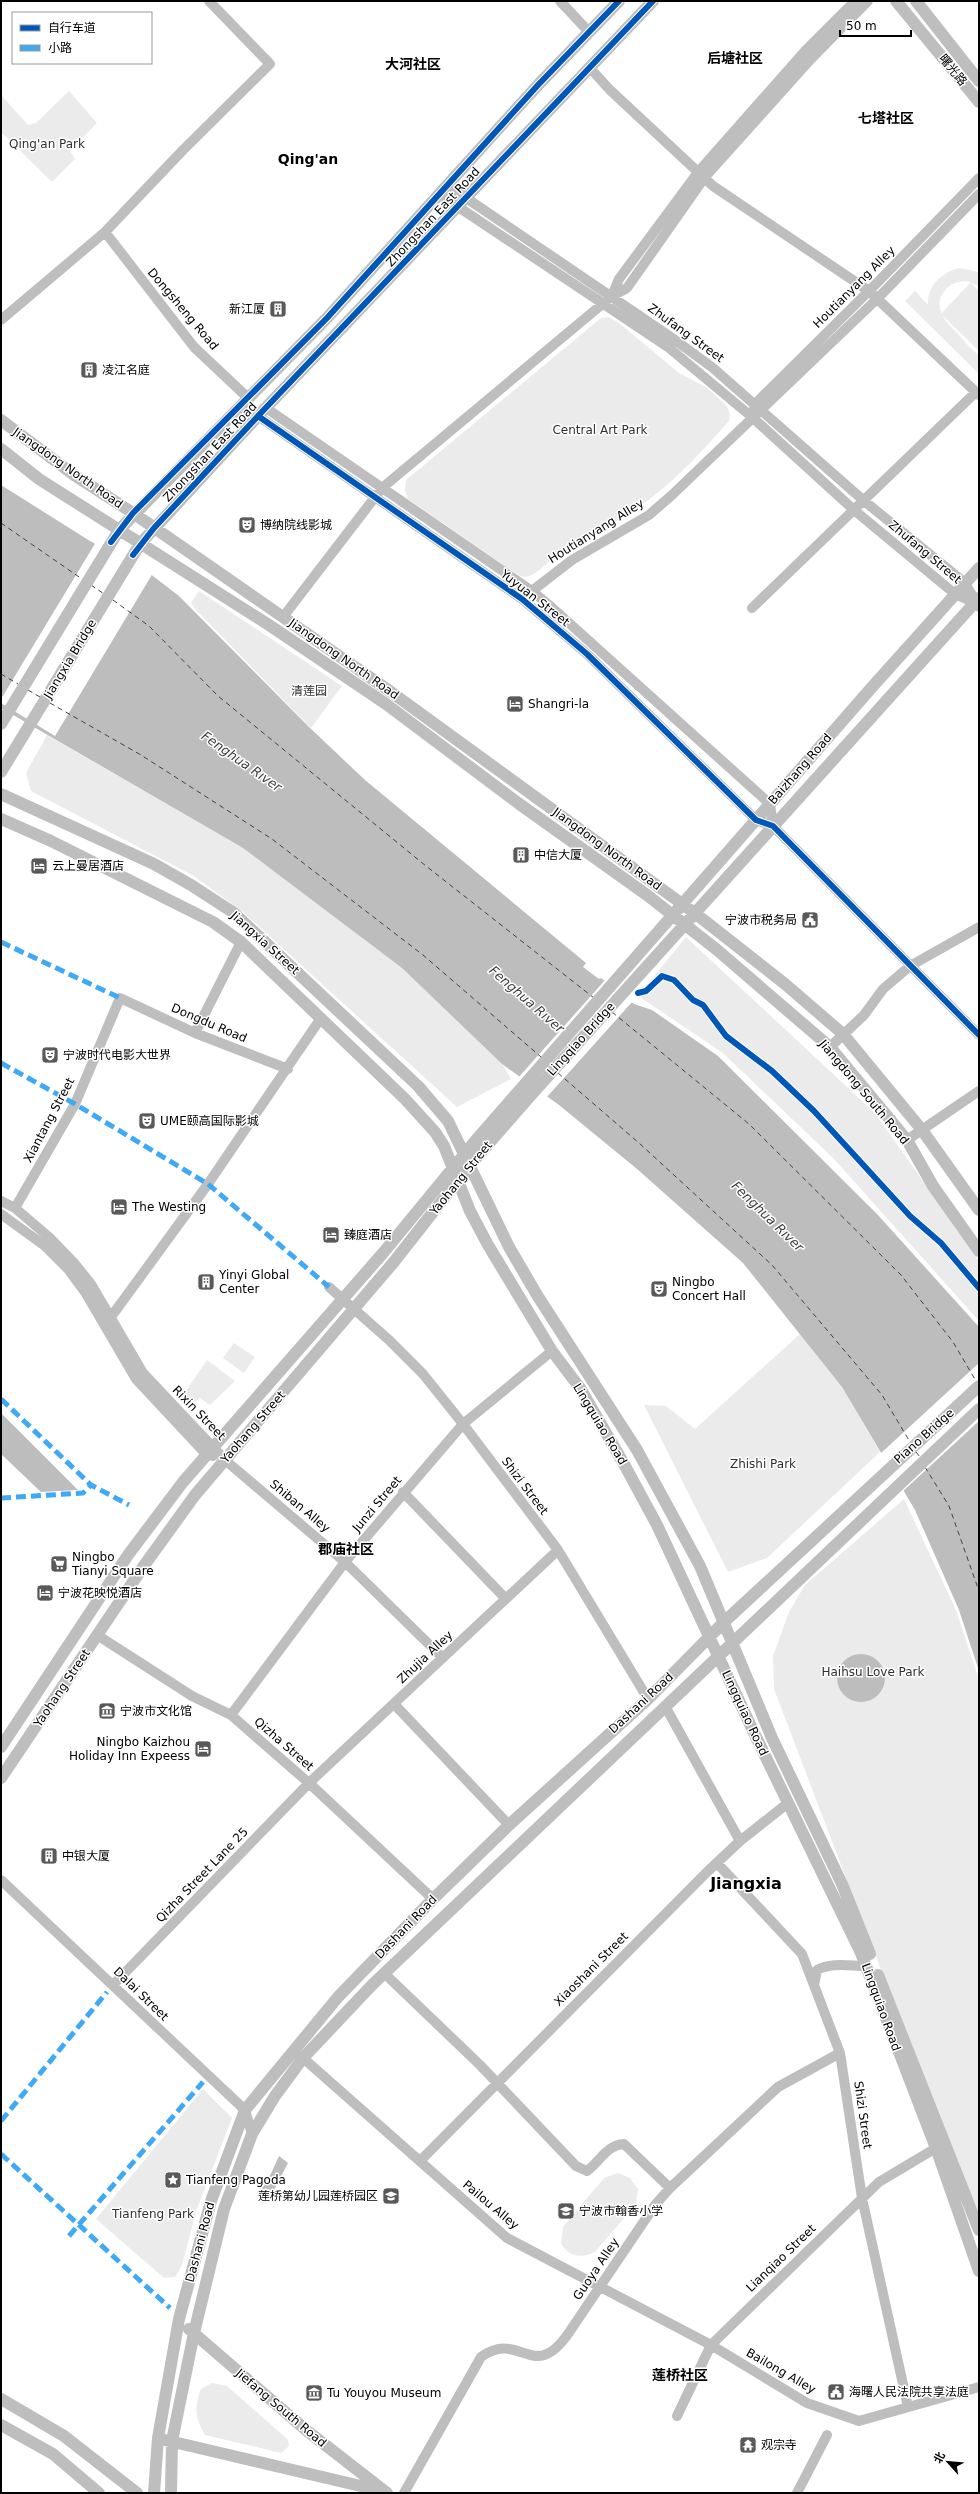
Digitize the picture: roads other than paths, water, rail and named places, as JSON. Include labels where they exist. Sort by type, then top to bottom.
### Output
[{"type":"main road","name":"Zhongshan East Road","points":[[1,724],[118,530],[327,318],[443,189],[619,1]]},
{"type":"main road","name":"Zhongshan East Road","points":[[133,555],[140,544],[154,528],[262,412],[653,1]]},
{"type":"main road","name":"曙光路","points":[[896,1],[979,102]]},
{"type":"main road","points":[[916,1],[979,80]]},
{"type":"main road","name":"Jiangdong North Road","points":[[1,420],[74,475],[134,513],[391,692],[683,904]]},
{"type":"main road","name":"Jiangdong North Road","points":[[1,449],[39,478],[118,530],[269,625],[386,704],[686,925]]},
{"type":"main road","name":"Jiangxia Bridge","points":[[4,767],[133,555]]},
{"type":"main road","name":"Baizhang Road","points":[[624,972],[770,804],[979,568]]},
{"type":"main road","name":"Baizhang Road","points":[[667,945],[978,603]]},
{"type":"main road","name":"Jiangxia Street","points":[[1,794],[154,864],[191,885],[234,913],[418,1086],[448,1121],[465,1153],[470,1166]]},
{"type":"main road","name":"Jiangxia Street","points":[[1,819],[51,841],[206,919],[241,942],[405,1099],[426,1121],[444,1146],[458,1181]]},
{"type":"main road","name":"Jiangdong South Road","points":[[683,904],[843,1034],[922,1130],[979,1210]]},
{"type":"main road","name":"Jiangdong South Road","points":[[686,925],[830,1047],[907,1140],[933,1186],[979,1251]]},
{"type":"main road","name":"Lingqiao Bridge","points":[[526,1092],[667,945]]},
{"type":"main road","name":"Lingqiao Bridge","points":[[526,1092],[624,972]]},
{"type":"main road","name":"Yaohang Street","points":[[1,1747],[128,1555],[157,1514],[209,1450],[343,1299],[465,1153],[526,1092]]},
{"type":"main road","name":"Yaohang Street","points":[[1,1778],[171,1527],[225,1460],[355,1308],[470,1166],[526,1092]]},
{"type":"main road","name":"Lingquiao Road","points":[[470,1166],[510,1247],[537,1296],[637,1450],[700,1566],[733,1641],[772,1738],[842,1884],[979,2230]]},
{"type":"main road","name":"Lingquiao Road","points":[[458,1181],[470,1211],[488,1244],[552,1351],[580,1388],[657,1525],[866,1966],[936,2148],[979,2271]]},
{"type":"main road","name":"Piano Bridge","points":[[870,1486],[979,1386]]},
{"type":"main road","name":"Piano Bridge","points":[[880,1502],[979,1409]]},
{"type":"main road","name":"Dashani Road","points":[[154,2493],[158,2438],[179,2319],[211,2201],[245,2110],[338,1997],[433,1899],[509,1825],[648,1699],[724,1622],[870,1486]]},
{"type":"main road","name":"Dashani Road","points":[[171,2493],[172,2441],[194,2333],[224,2209],[252,2134],[275,2096],[303,2058],[384,1973],[880,1502]]},
{"type":"main road","name":"Jiefang South Road","points":[[179,2319],[306,2430],[387,2493]]},
{"type":"main road","points":[[1,2400],[64,2436],[137,2493]]},
{"type":"main road","points":[[1,2425],[53,2454],[99,2493]]},
{"type":"main road","name":"Jiefang South Road","points":[[158,2438],[387,2493]]},
{"type":"street","points":[[1,320],[105,232],[182,150],[237,100],[270,64],[209,1]]},
{"type":"street","points":[[560,1],[589,32]]},
{"type":"street","points":[[283,617],[374,496],[382,488],[608,299],[619,279],[702,174],[805,51],[855,1]]},
{"type":"street","points":[[702,174],[868,1]]},
{"type":"street","points":[[589,67],[610,90],[724,194],[870,291],[978,393],[863,500],[752,608]]},
{"type":"street","name":"Houtianyang Alley","points":[[522,599],[572,560],[648,515],[752,417],[759,407],[979,178]]},
{"type":"street","name":"Zhufang Street","points":[[443,189],[608,299],[675,340],[759,407],[863,500],[965,583],[978,603]]},
{"type":"street","name":"Houtianyang Alley","points":[[759,407],[878,298],[979,194]]},
{"type":"street","name":"Dongsheng Road","points":[[105,232],[194,347],[248,397]]},
{"type":"street","name":"Zhufang Street","points":[[608,299],[752,417],[854,510],[955,594],[978,603]]},
{"type":"street","name":"Yuyuan Street","points":[[262,412],[382,488],[532,591],[770,804]]},
{"type":"street","name":"Yuyuan Street","points":[[262,412],[374,496],[522,599],[587,654],[756,820],[774,826]]},
{"type":"street","points":[[770,804],[774,826],[979,1035]]},
{"type":"street","points":[[830,1047],[864,1015],[883,989],[910,966],[979,927]]},
{"type":"street","points":[[195,1033],[241,942]]},
{"type":"street","name":"Dongdu Road","points":[[120,998],[195,1033],[288,1069]]},
{"type":"street","name":"Xiantang Street","points":[[15,1208],[75,1104],[120,998]]},
{"type":"street","points":[[111,1317],[208,1184],[288,1069],[321,1018]]},
{"type":"street","points":[[907,1140],[979,1091]]},
{"type":"street","name":"Rixin Street","points":[[1,1201],[15,1208],[50,1238],[75,1264],[91,1284],[143,1373],[209,1450]]},
{"type":"street","name":"Rixin Street","points":[[1,1214],[45,1246],[68,1269],[85,1292],[136,1379],[209,1450],[225,1460]]},
{"type":"street","name":"Shizi Street","points":[[329,1287],[355,1308],[422,1374],[463,1424],[558,1550],[648,1699]]},
{"type":"street","name":"Junzi Street","points":[[231,1715],[345,1562],[403,1492],[463,1424],[552,1351]]},
{"type":"street","name":"Shiban Alley","points":[[225,1460],[345,1562],[443,1658]]},
{"type":"street","points":[[403,1492],[506,1599]]},
{"type":"street","name":"Zhujia Alley","points":[[309,1783],[558,1550]]},
{"type":"street","name":"Qizha Street","points":[[97,1635],[192,1696],[231,1715],[309,1783],[433,1899]]},
{"type":"street","points":[[394,1704],[509,1825]]},
{"type":"street","points":[[665,1706],[740,1841]]},
{"type":"street","name":"Qizha Street Lane 25","points":[[113,1985],[309,1783]]},
{"type":"street","name":"Xiaoshani Street","points":[[420,2161],[717,1862],[740,1841],[788,1803]]},
{"type":"street","name":"Shizi Street","points":[[717,1862],[802,1954],[840,2053],[862,2198],[908,2407]]},
{"type":"street","name":"Dalai Street","points":[[1,1880],[245,2110]]},
{"type":"street","points":[[814,1985],[817,1970],[823,1967],[830,1965],[866,1966]]},
{"type":"street","points":[[384,1973],[497,2082],[514,2103],[582,2170],[591,2168],[607,2150],[617,2144],[624,2144],[670,2188]]},
{"type":"street","name":"Guoya Alley","points":[[404,2493],[481,2357],[493,2349],[508,2347],[534,2356],[550,2353],[560,2345],[655,2205],[670,2188],[778,2087],[840,2053]]},
{"type":"street","name":"Pailou Alley","points":[[303,2058],[507,2238],[711,2345]]},
{"type":"street","points":[[245,2110],[252,2134]]},
{"type":"street","name":"Lianqiao Street","points":[[676,2416],[711,2345],[862,2198],[897,2169],[936,2148]]},
{"type":"street","name":"Bailong Alley","points":[[711,2345],[807,2403],[859,2421],[979,2387]]},
{"type":"street","points":[[797,2493],[827,2435]]},
{"type":"water","name":"Fenghua Rıver","points":[[1,485],[90,541],[149,573],[179,596],[309,727],[365,780],[586,963],[583,967],[599,979],[601,978],[634,1004],[652,1010],[718,1056],[877,1214],[979,1327],[979,1671],[959,1610],[915,1510],[842,1387],[743,1263],[637,1169],[559,1105],[502,1064],[402,968],[243,848],[1,708]]},
{"type":"water","points":[[1,1413],[78,1490],[41,1492],[1,1454]]},
{"type":"water","points":[[856,1654],[866,1654],[875,1658],[881,1664],[885,1673],[885,1683],[881,1692],[875,1698],[866,1702],[856,1702],[847,1698],[841,1692],[837,1683],[837,1673],[841,1664],[847,1658]]},
{"type":"water","points":[[279,2156],[288,2163],[272,2194],[263,2203],[257,2195],[268,2180]]},
{"type":"place","name":"新江厦","points":[[278,309]]},
{"type":"place","name":"凌江名庭","points":[[89,370]]},
{"type":"place","name":"博纳院线影城","points":[[247,525]]},
{"type":"place","name":"Shangri-la","points":[[515,704]]},
{"type":"place","name":"中信大厦","points":[[521,855]]},
{"type":"place","name":"云上曼居酒店","points":[[39,866]]},
{"type":"place","name":"宁波市税务局","points":[[810,920]]},
{"type":"place","name":"宁波时代电影大世界","points":[[50,1055]]},
{"type":"place","name":"UME颐高国际影城","points":[[147,1121]]},
{"type":"place","name":"The Westing","points":[[119,1207]]},
{"type":"place","name":"臻庭酒店","points":[[331,1235]]},
{"type":"place","name":"Yinyi Global Center","points":[[206,1282]]},
{"type":"place","name":"Ningbo Concert Hall","points":[[659,1289]]},
{"type":"place","name":"Ningbo Tianyi Square","points":[[59,1564]]},
{"type":"place","name":"宁波花映悦酒店","points":[[45,1593]]},
{"type":"place","name":"宁波市文化馆","points":[[107,1711]]},
{"type":"place","name":"Ningbo Kaizhou Holiday Inn Expeess","points":[[203,1749]]},
{"type":"place","name":"中银大厦","points":[[49,1856]]},
{"type":"place","name":"Tianfeng Pagoda","points":[[173,2180]]},
{"type":"place","name":"莲桥第幼儿园莲桥园区","points":[[391,2196]]},
{"type":"place","name":"宁波市翰香小学","points":[[566,2211]]},
{"type":"place","name":"海曙人民法院共享法庭","points":[[836,2392]]},
{"type":"place","name":"Tu Youyou Museum","points":[[314,2393]]},
{"type":"place","name":"观宗寺","points":[[748,2445]]},
{"type":"district","name":"后塘社区","points":[[735,58]]},
{"type":"district","name":"大河社区","points":[[413,64]]},
{"type":"district","name":"七塔社区","points":[[886,118]]},
{"type":"district","name":"Qing'an","points":[[308,159]]},
{"type":"district","name":"郡庙社区","points":[[346,1549]]},
{"type":"district","name":"Jiangxia","points":[[746,1883]]},
{"type":"district","name":"莲桥社区","points":[[680,2375]]},
{"type":"park label","name":"Qing'an Park","points":[[47,144]]},
{"type":"park label","name":"Central Art Park","points":[[600,430]]},
{"type":"park label","name":"清莲园","points":[[309,691]]},
{"type":"park label","name":"Zhishi Park","points":[[763,1464]]},
{"type":"park label","name":"Haihsu Love Park","points":[[873,1672]]},
{"type":"park label","name":"Tianfeng Park","points":[[153,2214]]}]
